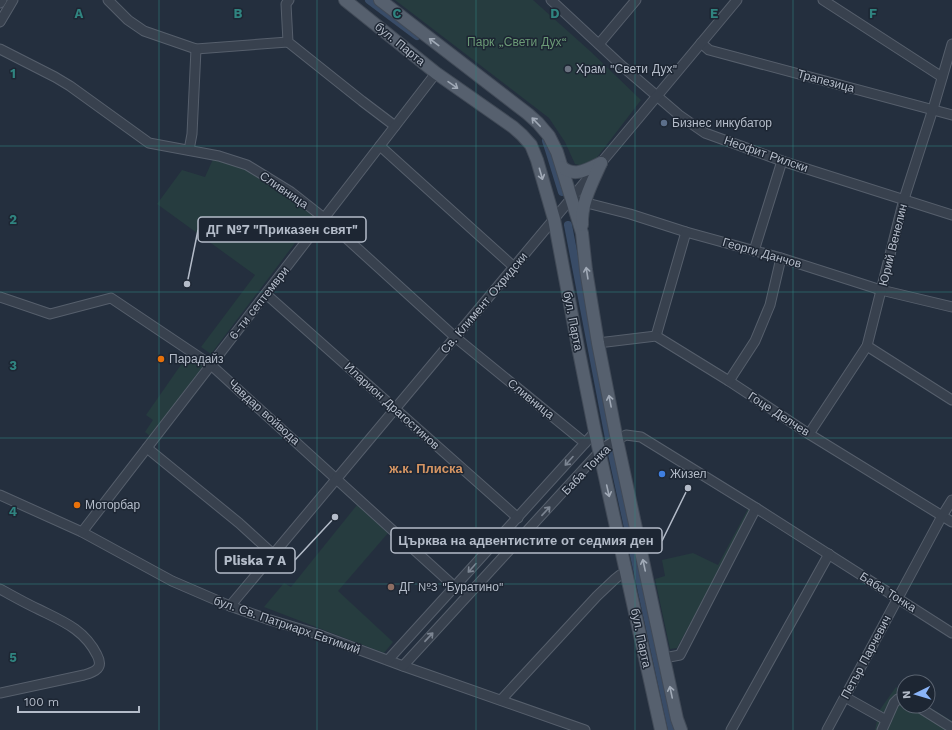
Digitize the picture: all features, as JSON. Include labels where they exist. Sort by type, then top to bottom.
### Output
[{"type":"main road","name":"бул. Парта","points":[[345,0],[436,73],[513,127],[530,145],[537,160],[554,219],[595,432],[602,450],[661,730]]},
{"type":"main road","name":"бул. Парта","points":[[380,0],[528,114],[549,136],[557,152],[582,233],[586,270],[615,441],[677,719],[681,730]]},
{"type":"main road","points":[[562,167],[566,171],[575,172],[600,163]]},
{"type":"main road","points":[[582,233],[584,202],[600,163]]},
{"type":"street","points":[[0,22],[13,0]]},
{"type":"street","points":[[108,0],[128,20],[144,31],[196,49],[288,42],[395,126]]},
{"type":"street","points":[[288,42],[286,4],[289,0]]},
{"type":"street","name":"Неофит Рилски","points":[[551,0],[679,115],[705,133],[782,161],[952,215]]},
{"type":"street","points":[[599,44],[636,0]]},
{"type":"street","name":"Св. Климент Охридски","points":[[230,606],[737,0]]},
{"type":"street","points":[[823,0],[942,77]]},
{"type":"street","name":"Трапезица","points":[[701,44],[709,50],[952,115]]},
{"type":"street","name":"Юрий Венелин","points":[[809,434],[867,346],[904,199],[952,44]]},
{"type":"street","name":"Сливница","points":[[0,48],[70,86],[149,143],[219,156],[247,165],[291,192],[324,218],[456,337],[586,443]]},
{"type":"street","points":[[189,150],[192,134],[196,49]]},
{"type":"street","name":"6-ти септември","points":[[82,532],[436,73]]},
{"type":"street","points":[[380,146],[514,267]]},
{"type":"street","points":[[754,251],[782,161]]},
{"type":"street","name":"Георги Данчов","points":[[571,199],[630,214],[686,232],[781,258],[881,290],[952,308]]},
{"type":"street","points":[[598,343],[656,336],[686,232]]},
{"type":"street","points":[[729,381],[755,341],[770,305],[781,258]]},
{"type":"street","name":"Иларион Драгостинов","points":[[266,294],[518,518]]},
{"type":"street","name":"Чавдар войвода","points":[[0,296],[50,314],[111,298],[211,365],[455,587]]},
{"type":"street","name":"Гоце Делчев","points":[[656,336],[729,381],[809,434],[952,522]]},
{"type":"street","points":[[867,346],[952,400]]},
{"type":"street","name":"Баба Тонка","points":[[388,660],[595,432]]},
{"type":"street","name":"Баба Тонка","points":[[403,666],[602,450],[626,435],[641,438],[756,508],[952,633]]},
{"type":"street","points":[[147,448],[239,523],[273,554]]},
{"type":"street","name":"бул. Св. Патриарх Евтимий","points":[[0,495],[82,532],[172,581],[230,606],[317,634],[585,730]]},
{"type":"street","name":"Петър Парчевич","points":[[827,730],[952,500]]},
{"type":"street","points":[[664,658],[680,655],[756,508]]},
{"type":"street","points":[[730,730],[828,554]]},
{"type":"street","points":[[501,700],[597,596],[614,579],[627,573]]},
{"type":"street","points":[[0,589],[67,623],[79,631],[93,646],[99,657],[100,664],[98,668],[88,674],[0,693]]},
{"type":"street","points":[[845,696],[886,720]]},
{"type":"street","points":[[882,730],[896,701]]},
{"type":"street","points":[[930,714],[952,728]]},
{"type":"green space","name":"Парк „Свети Дух“","points":[[395,0],[533,0],[590,51],[641,100],[595,160],[583,166],[575,164],[565,142],[549,118]]},
{"type":"green space","points":[[214,157],[245,164],[317,214],[211,354],[201,347],[255,275],[157,204],[182,170],[205,177]]},
{"type":"green space","points":[[191,356],[204,365],[150,436],[145,432],[153,420],[146,415],[185,359]]},
{"type":"green space","points":[[357,505],[388,533],[338,591],[393,642],[384,653],[264,607],[284,583],[291,587]]},
{"type":"green space","points":[[749,507],[752,509],[677,648],[670,649],[655,579],[665,576],[662,560],[693,553],[718,565]]},
{"type":"green space","points":[[896,687],[896,714],[936,714],[936,711],[952,721],[952,730],[875,730],[879,711]]},
{"type":"waterway","points":[[369,0],[417,36]]},
{"type":"waterway","points":[[546,141],[562,192]]},
{"type":"waterway","points":[[568,225],[612,454],[672,730]]},
{"type":"place","name":"Храм \"Свети Дух\"","points":[[568,69]]},
{"type":"place","name":"Бизнес инкубатор","points":[[664,123]]},
{"type":"place","name":"ДГ №7 \"Приказен свят\"","points":[[187,284]]},
{"type":"place","name":"Парадайз","points":[[161,359]]},
{"type":"place","name":"Жизел","points":[[662,474]]},
{"type":"place","name":"Църква на адвентистите от седмия ден","points":[[688,488]]},
{"type":"place","name":"Моторбар","points":[[77,505]]},
{"type":"place","name":"Pliska 7 A","points":[[335,517]]},
{"type":"place","name":"ДГ №3 \"Буратино\"","points":[[391,587]]},
{"type":"district","name":"ж.к. Плиска","points":[[426,468]]}]
